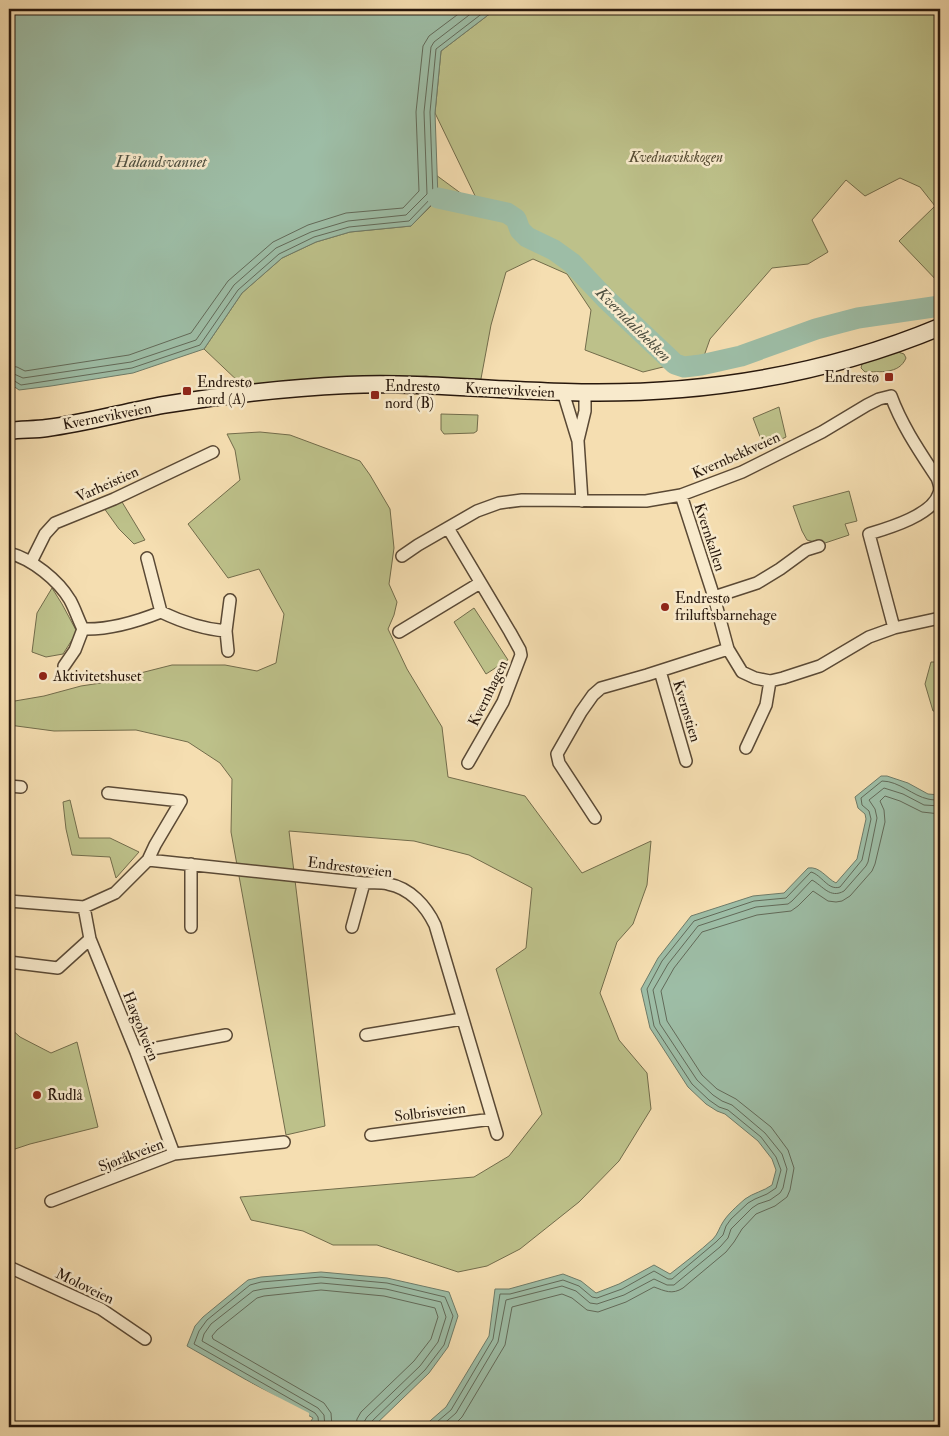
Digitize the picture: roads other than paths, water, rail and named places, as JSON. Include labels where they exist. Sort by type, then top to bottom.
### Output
[{"type":"main road","name":"Kvernevikveien","points":[[9,431],[44,429],[207,398],[347,385],[389,384],[585,393],[655,392],[696,389],[769,378],[844,361],[905,341],[940,327]]},
{"type":"main road","name":"Kvernevikveien","points":[[9,439],[26,436],[44,429]]},
{"type":"street","points":[[563,392],[578,441],[582,501]]},
{"type":"street","points":[[578,441],[585,411],[585,393]]},
{"type":"street","name":"Kvernbekkveien","points":[[402,556],[477,511],[499,502],[522,500],[646,501],[680,495],[742,472],[822,432],[867,405],[891,396],[907,431],[940,484],[940,493],[934,502],[924,510],[900,524],[869,534],[894,628]]},
{"type":"street","name":"Varheistien","points":[[31,562],[45,534],[55,523],[114,498],[212,452]]},
{"type":"street","name":"Kvernkallen","points":[[680,495],[714,597],[728,649],[742,672],[755,678],[770,681]]},
{"type":"street","name":"Kvernhagen","points":[[448,528],[513,638],[521,655],[503,702],[468,763]]},
{"type":"street","points":[[714,597],[757,583],[806,550],[819,546]]},
{"type":"street","points":[[9,554],[31,562],[52,578],[69,599],[83,629],[75,650],[64,666]]},
{"type":"street","points":[[147,558],[161,612]]},
{"type":"street","points":[[399,632],[480,582]]},
{"type":"street","points":[[228,651],[226,631],[230,600]]},
{"type":"street","points":[[83,629],[97,630],[140,620],[161,612],[208,630],[226,631]]},
{"type":"street","points":[[746,748],[766,705],[770,681],[820,666],[863,640],[894,628],[940,618]]},
{"type":"street","name":"Kvernstien","points":[[594,818],[559,763],[557,754],[593,695],[602,688],[728,649]]},
{"type":"street","name":"Kvernstien","points":[[660,671],[686,760]]},
{"type":"street","points":[[9,786],[21,787]]},
{"type":"street","points":[[9,900],[84,907],[115,893],[148,860],[155,844],[181,801],[108,793]]},
{"type":"street","name":"Endrestøveien","points":[[148,860],[389,884],[409,892],[428,911],[435,925],[497,1134]]},
{"type":"street","points":[[190,864],[191,927]]},
{"type":"street","points":[[352,927],[364,883]]},
{"type":"street","name":"Havgolveien","points":[[84,907],[90,939],[136,1052],[174,1154]]},
{"type":"street","points":[[9,962],[58,968],[90,939]]},
{"type":"street","points":[[366,1035],[462,1019]]},
{"type":"street","points":[[136,1052],[226,1035]]},
{"type":"street","name":"Solbrisveien","points":[[371,1135],[492,1119]]},
{"type":"street","name":"Sjøråkveien","points":[[51,1201],[174,1154],[284,1142]]},
{"type":"street","name":"Moloveien","points":[[9,1267],[101,1309],[145,1339]]},
{"type":"water","name":"Hålandsvannet","points":[[9,9],[496,9],[441,51],[435,113],[438,198],[411,226],[350,232],[316,242],[282,258],[242,293],[204,349],[133,373],[19,390],[9,383]]},
{"type":"water","points":[[881,776],[887,776],[908,783],[928,794],[940,795],[940,1427],[423,1427],[446,1407],[489,1336],[495,1289],[509,1289],[563,1274],[581,1281],[596,1293],[619,1284],[654,1265],[670,1274],[713,1239],[727,1216],[745,1199],[772,1185],[776,1170],[772,1159],[758,1141],[725,1114],[706,1104],[688,1087],[650,1028],[641,989],[658,958],[691,916],[753,896],[784,893],[808,868],[816,869],[836,883],[857,859],[866,819],[865,814],[858,808],[855,797]]},
{"type":"water","points":[[321,1272],[387,1278],[449,1292],[458,1316],[448,1347],[429,1373],[373,1427],[314,1427],[311,1421],[313,1418],[187,1346],[195,1326],[203,1317],[248,1280],[261,1277]]},
{"type":"waterway","name":"Kverndalsbekken","points":[[438,198],[507,213],[516,219],[520,230],[527,237],[554,250],[572,263],[606,299],[675,364],[684,367],[741,356],[816,329],[858,318],[940,306]]},
{"type":"place","name":"Endrestø","points":[[889,377]]},
{"type":"place","name":"Endrestø nord (A)","points":[[187,391]]},
{"type":"place","name":"Endrestø nord (B)","points":[[375,395]]},
{"type":"place","name":"Endrestø friluftsbarnehage","points":[[665,607]]},
{"type":"place","name":"Aktivitetshuset","points":[[43,676]]},
{"type":"place","name":"Rudlå","points":[[37,1095]]},
{"type":"park label","name":"Kvednavikskogen","points":[[676,157]]}]
